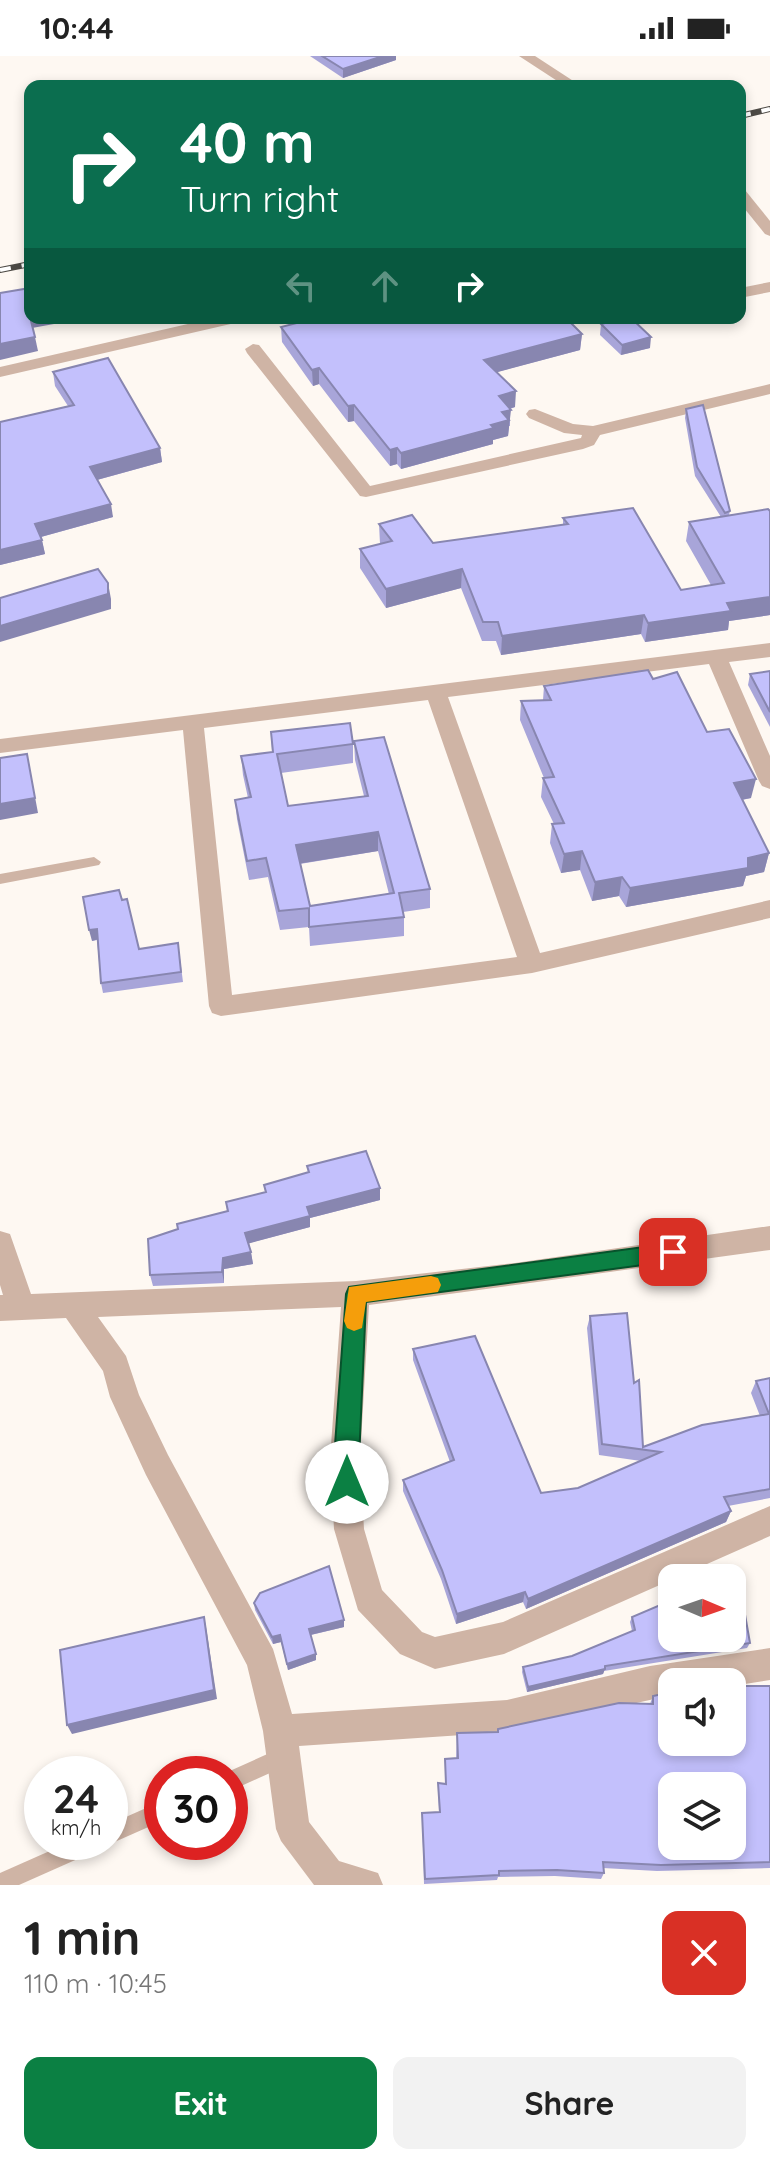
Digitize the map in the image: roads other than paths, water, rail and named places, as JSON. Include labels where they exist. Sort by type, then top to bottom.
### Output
[{"type":"street","points":[[526,56],[564,80]]},
{"type":"street","points":[[746,202],[770,231]]},
{"type":"street","points":[[746,292],[770,287]]},
{"type":"street","points":[[0,372],[209,324]]},
{"type":"street","points":[[253,349],[366,492],[577,445],[588,441],[593,431]]},
{"type":"street","points":[[535,414],[570,429],[593,431],[770,389]]},
{"type":"street","points":[[0,746],[770,650]]},
{"type":"street","points":[[716,656],[770,781]]},
{"type":"street","points":[[435,690],[532,964]]},
{"type":"street","points":[[193,720],[221,1006],[532,964],[770,909]]},
{"type":"street","points":[[0,1243],[10,1307],[356,1294],[515,1275],[770,1238]]},
{"type":"street","points":[[356,1294],[345,1459],[349,1529],[369,1599],[411,1643],[435,1653],[504,1638],[770,1521]]},
{"type":"street","points":[[73,1305],[116,1365],[125,1397],[157,1465],[262,1660],[282,1744],[293,1829],[329,1876],[366,1885]]},
{"type":"street","points":[[282,1744],[507,1716],[650,1682],[770,1664]]},
{"type":"lane","points":[[0,879],[94,862]]},
{"type":"lane","points":[[248,1768],[282,1744]]},
{"type":"lane","points":[[0,1883],[52,1860]]},
{"type":"railway","points":[[746,115],[770,109]]},
{"type":"railway","points":[[0,270],[24,265]]}]
